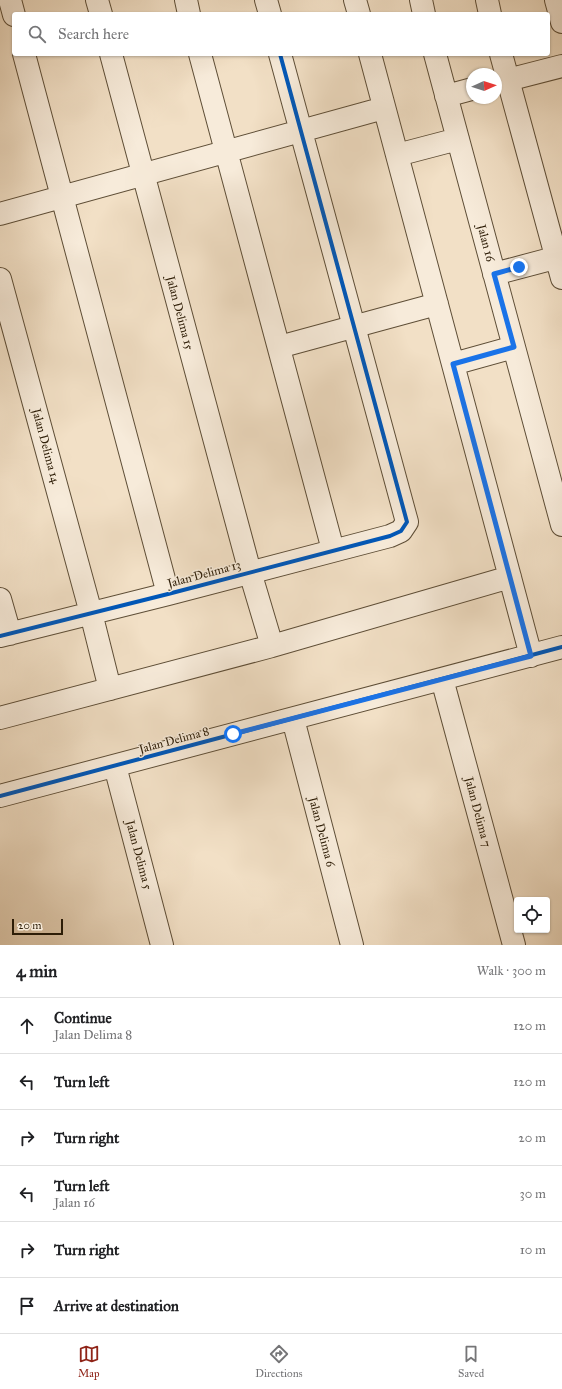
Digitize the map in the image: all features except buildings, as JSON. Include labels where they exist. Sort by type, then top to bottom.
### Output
[{"type":"street","points":[[10,0],[13,12]]},
{"type":"street","points":[[97,0],[100,12]]},
{"type":"street","points":[[186,0],[189,12]]},
{"type":"street","points":[[266,0],[269,12]]},
{"type":"street","points":[[355,0],[358,12]]},
{"type":"street","points":[[421,0],[424,12]]},
{"type":"street","points":[[487,0],[490,12]]},
{"type":"street","points":[[556,0],[562,22]]},
{"type":"street","points":[[25,56],[168,594]]},
{"type":"street","name":"Jalan Delima 15","points":[[112,56],[250,572],[272,646]]},
{"type":"street","points":[[201,56],[333,550]]},
{"type":"street","points":[[281,56],[354,326]]},
{"type":"street","points":[[371,56],[531,656]]},
{"type":"street","name":"Jalan 16","points":[[436,56],[514,347],[556,480],[562,525]]},
{"type":"street","points":[[501,56],[502,68]]},
{"type":"street","points":[[494,274],[560,264],[502,82],[562,66]]},
{"type":"street","points":[[446,96],[466,91]]},
{"type":"street","points":[[0,214],[384,108]]},
{"type":"street","points":[[397,155],[458,139]]},
{"type":"street","name":"Jalan Delima 14","points":[[0,279],[91,613],[110,689]]},
{"type":"street","points":[[279,347],[437,304]]},
{"type":"street","name":"Jalan Delima 13","points":[[5,635],[390,536],[401,530],[407,522],[354,326]]},
{"type":"street","points":[[453,364],[514,347]]},
{"type":"street","points":[[0,718],[272,646],[510,577]]},
{"type":"street","points":[[0,599],[5,635]]},
{"type":"street","name":"Jalan Delima 8","points":[[0,796],[562,647]]},
{"type":"street","name":"Jalan Delima 7","points":[[442,679],[514,945]]},
{"type":"street","name":"Jalan Delima 6","points":[[293,719],[352,945]]},
{"type":"street","name":"Jalan Delima 5","points":[[115,766],[162,945]]},
{"type":"cycle path","points":[[0,636],[390,536],[401,531],[407,522],[281,56]]},
{"type":"cycle path","points":[[0,796],[562,647]]},
{"type":"route","points":[[233,734],[531,656],[453,364],[514,347],[494,274],[519,267]]}]
